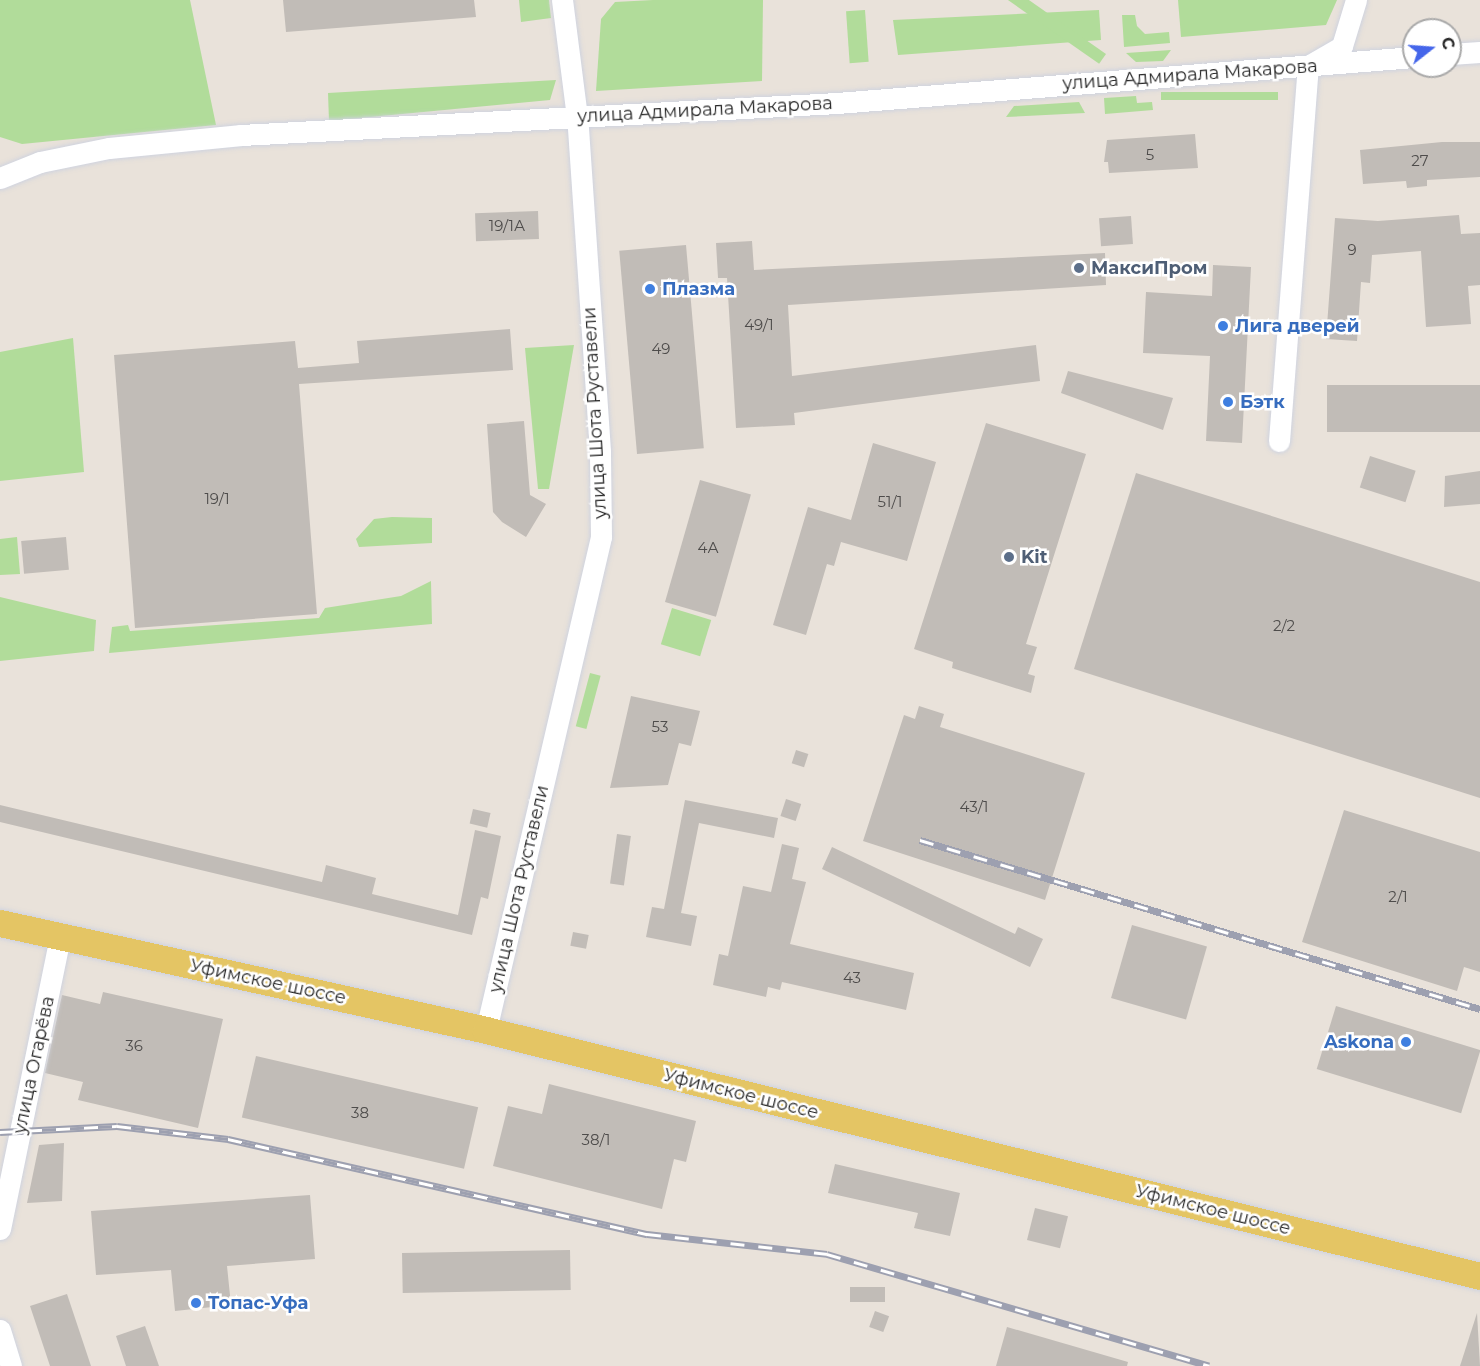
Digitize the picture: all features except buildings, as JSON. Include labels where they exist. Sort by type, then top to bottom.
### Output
[{"type":"main road","name":"Уфимское шоссе","points":[[0,923],[486,1029],[1480,1276]]},
{"type":"street","name":"улица Шота Руставели","points":[[486,1029],[601,537],[600,452],[577,117],[562,0]]},
{"type":"street","points":[[1280,441],[1308,66],[1342,46],[1356,0]]},
{"type":"street","points":[[1462,53],[1480,52]]},
{"type":"street","name":"улица Адмирала Макарова","points":[[0,178],[40,162],[109,148],[241,135],[837,103],[1402,58]]},
{"type":"street","name":"улица Огарёва","points":[[0,1228],[60,937]]},
{"type":"street","points":[[0,1330],[11,1366]]},
{"type":"green space","points":[[0,0],[190,0],[216,125],[22,144],[0,137]]},
{"type":"green space","points":[[519,0],[549,0],[551,18],[521,22]]},
{"type":"green space","points":[[763,0],[762,81],[596,91],[601,19],[615,2]]},
{"type":"green space","points":[[1008,0],[1029,0],[1106,54],[1099,64]]},
{"type":"green space","points":[[1178,0],[1337,0],[1326,25],[1181,37]]},
{"type":"green space","points":[[865,10],[869,62],[850,63],[846,11]]},
{"type":"green space","points":[[1099,10],[1101,40],[898,55],[893,20]]},
{"type":"green space","points":[[1122,15],[1135,15],[1137,26],[1145,34],[1169,32],[1170,43],[1124,47]]},
{"type":"green space","points":[[1171,50],[1163,61],[1136,62],[1126,53]]},
{"type":"green space","points":[[556,80],[550,100],[329,121],[328,93]]},
{"type":"green space","points":[[1161,92],[1278,92],[1278,100],[1161,100]]},
{"type":"green space","points":[[1136,96],[1137,103],[1152,102],[1153,110],[1105,114],[1104,98]]},
{"type":"green space","points":[[1079,102],[1085,113],[1006,117],[1014,106]]},
{"type":"green space","points":[[73,338],[84,472],[0,481],[0,352]]},
{"type":"green space","points":[[574,345],[549,489],[538,489],[525,348]]},
{"type":"green space","points":[[432,518],[432,543],[359,547],[356,539],[374,519]]},
{"type":"green space","points":[[17,537],[20,574],[0,575],[0,539]]},
{"type":"green space","points":[[431,581],[432,624],[109,653],[112,627],[128,625],[130,631],[319,618],[325,608],[401,596]]},
{"type":"green space","points":[[0,597],[96,620],[94,651],[0,661]]},
{"type":"green space","points":[[672,608],[711,620],[700,656],[661,644]]},
{"type":"green space","points":[[590,673],[601,676],[586,729],[576,726]]},
{"type":"railway","points":[[920,840],[1480,1009]]},
{"type":"railway","points":[[0,1132],[117,1126],[228,1139],[647,1234],[827,1254],[1209,1366]]},
{"type":"place","name":"МаксиПром","points":[[1079,268]]},
{"type":"place","name":"Плазма","points":[[650,289]]},
{"type":"place","name":"Лига дверей","points":[[1223,326]]},
{"type":"place","name":"Бэтк","points":[[1228,402]]},
{"type":"place","name":"Kit","points":[[1009,557]]},
{"type":"place","name":"Askona","points":[[1406,1042]]},
{"type":"place","name":"Топас-Уфа","points":[[196,1303]]}]
